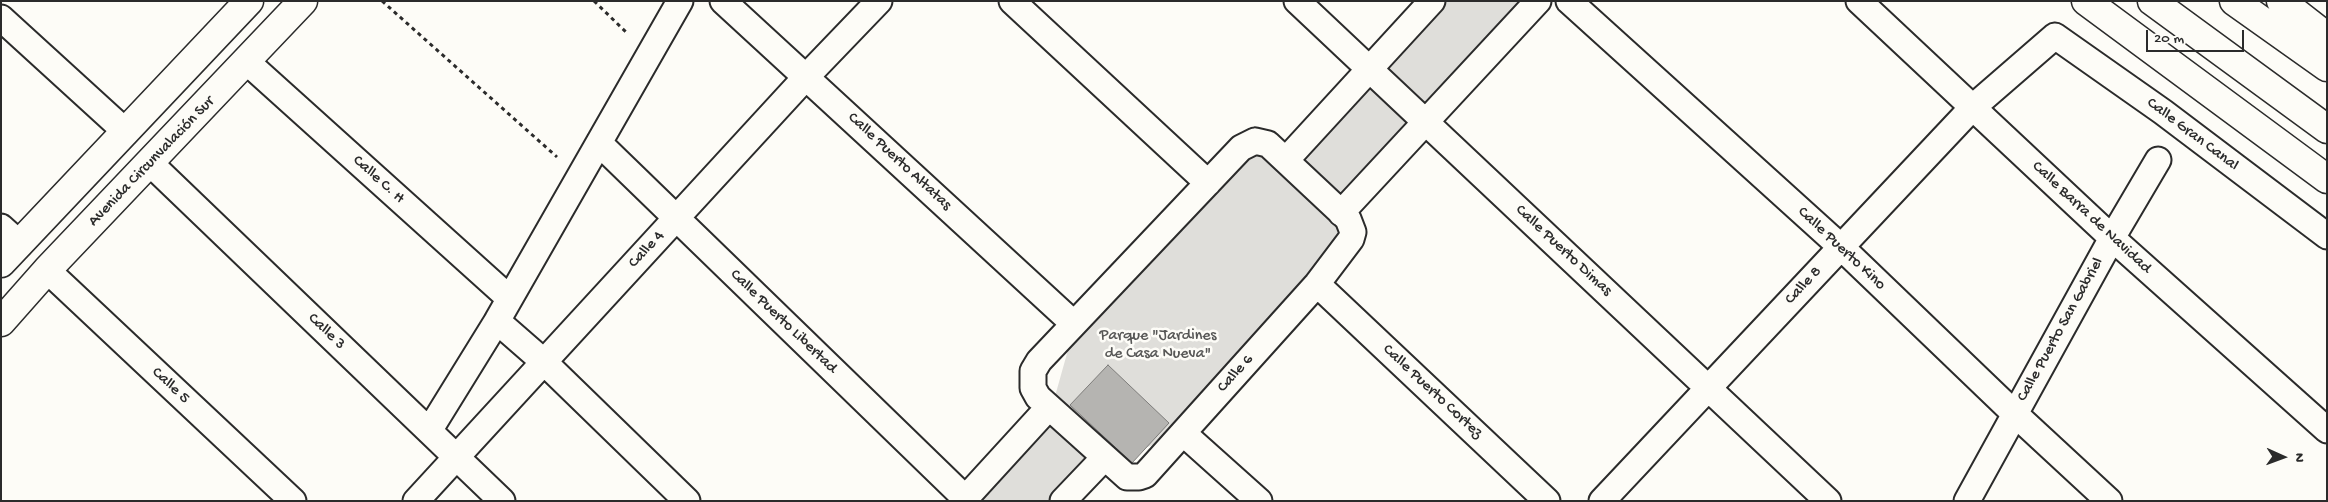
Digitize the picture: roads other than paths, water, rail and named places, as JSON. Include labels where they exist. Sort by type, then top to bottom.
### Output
[{"type":"main road","points":[[7,245],[126,132],[249,1]]},
{"type":"main road","name":"Avenida Circunvalación Sur","points":[[1,322],[47,270],[151,164],[303,1]]},
{"type":"main road","points":[[2086,1],[2327,179]]},
{"type":"main road","points":[[2152,1],[2327,129]]},
{"type":"main road","points":[[2234,1],[2327,67]]},
{"type":"main road","points":[[2281,1],[2327,37]]},
{"type":"street","points":[[429,431],[497,321],[680,1]]},
{"type":"street","name":"Calle Puerto Altatas","points":[[723,1],[1074,324]]},
{"type":"street","name":"Calle 4","points":[[416,501],[455,456],[806,77],[879,1]]},
{"type":"street","points":[[1012,1],[1208,183]]},
{"type":"street","name":"Calle Puerto Dimas","points":[[1296,1],[1828,501]]},
{"type":"street","points":[[1347,222],[1286,160],[1432,1]]},
{"type":"street","name":"Calle 6","points":[[1286,160],[1268,144],[1254,141],[1241,148],[1039,361],[1033,371],[1033,388],[1038,397],[1126,476],[1139,477],[1146,475],[1317,284],[1346,247],[1347,222],[1426,122],[1538,1]]},
{"type":"street","name":"Calle Puerto Kino","points":[[1569,1],[1841,247],[2015,414],[2109,501]]},
{"type":"street","name":"Calle Barra de Navidad","points":[[1859,1],[2112,238],[2327,430]]},
{"type":"street","points":[[1,18],[126,132]]},
{"type":"street","name":"Calle 8","points":[[1602,501],[1972,108],[2056,36]]},
{"type":"street","name":"Calle Gran Canal","points":[[2056,36],[2163,112],[2327,236]]},
{"type":"street","name":"Calle C. H","points":[[247,62],[509,298]]},
{"type":"street","name":"Calle Puerto Libertad","points":[[599,143],[965,500]]},
{"type":"street","name":"Calle Puerto San Gabriel","points":[[1967,501],[2112,238],[2158,160]]},
{"type":"street","name":"Calle 3","points":[[151,164],[502,501]]},
{"type":"street","name":"Calle 5","points":[[47,270],[293,501]]},
{"type":"street","name":"Calle Puerto Cortez","points":[[1317,284],[1546,501]]},
{"type":"street","points":[[497,321],[544,362],[687,501]]},
{"type":"street","points":[[965,500],[1049,408]]},
{"type":"street","points":[[1183,433],[1259,501]]},
{"type":"street","points":[[1063,501],[1104,458]]},
{"type":"park label","name":"Parque \"Jardines de Casa Nueva\"","points":[[1158,346]]}]
